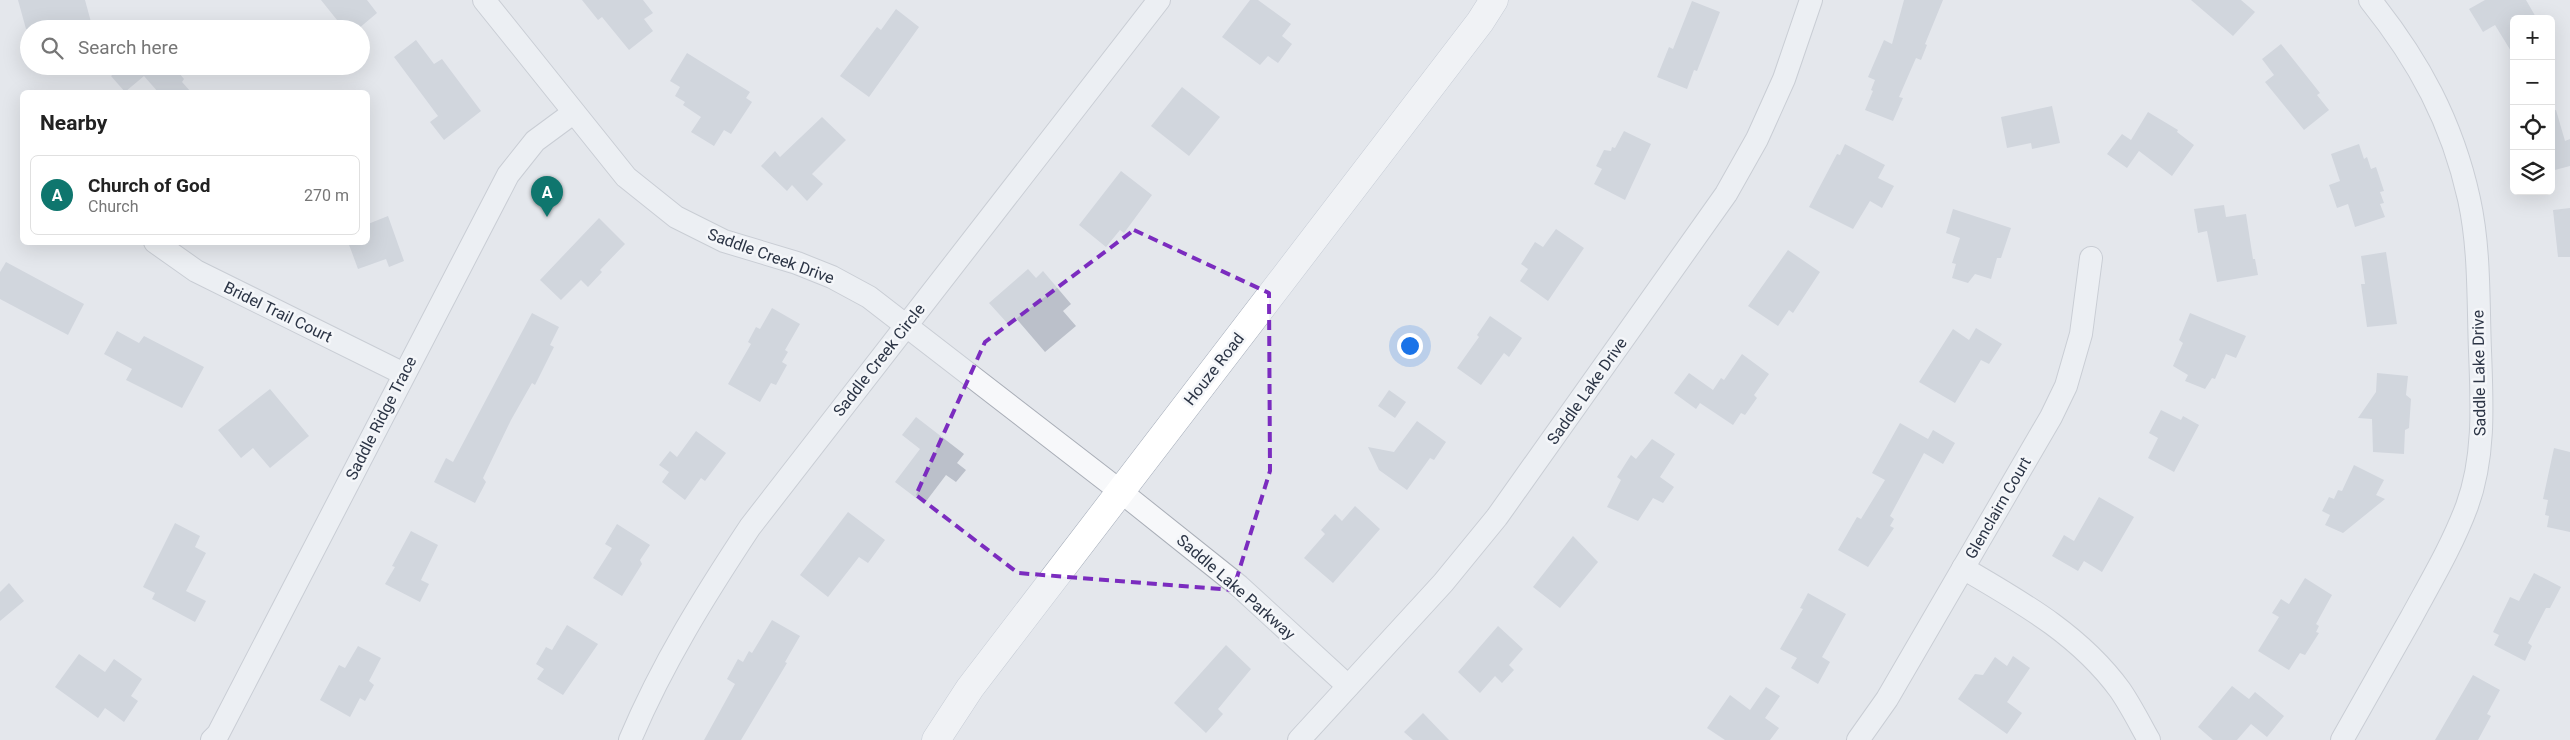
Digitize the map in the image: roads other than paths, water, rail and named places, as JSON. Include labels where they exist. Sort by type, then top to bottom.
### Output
[{"type":"main road","name":"Houze Road","points":[[936,740],[970,688],[1480,22],[1494,0]]},
{"type":"street","name":"Saddle Creek Drive","points":[[484,0],[626,177],[676,217],[724,241],[797,263],[832,277],[869,297],[1120,491]]},
{"type":"street","name":"Saddle Creek Circle","points":[[630,740],[672,653],[735,549],[906,325],[1159,0]]},
{"type":"street","name":"Saddle Lake Drive","points":[[1299,740],[1443,583],[1497,518],[1726,194],[1757,139],[1784,79],[1811,0]]},
{"type":"street","name":"Saddle Lake Drive","points":[[2342,740],[2445,557],[2468,505],[2478,460],[2482,419],[2476,255],[2469,200],[2454,144],[2432,91],[2401,39],[2370,0]]},
{"type":"street","name":"Saddle Ridge Trace","points":[[212,740],[218,734],[508,175],[535,141],[573,113]]},
{"type":"street","name":"Bridel Trail Court","points":[[159,245],[196,271],[404,374]]},
{"type":"street","name":"Glenclairn Court","points":[[1858,740],[1887,699],[2051,417],[2066,386],[2081,334],[2091,258]]},
{"type":"street","name":"Saddle Lake Parkway","points":[[1120,491],[1238,586],[1348,686]]},
{"type":"street","points":[[1963,568],[2034,609],[2078,643],[2120,690],[2149,740]]},
{"type":"place","name":"Church of God","points":[[547,217]]}]
